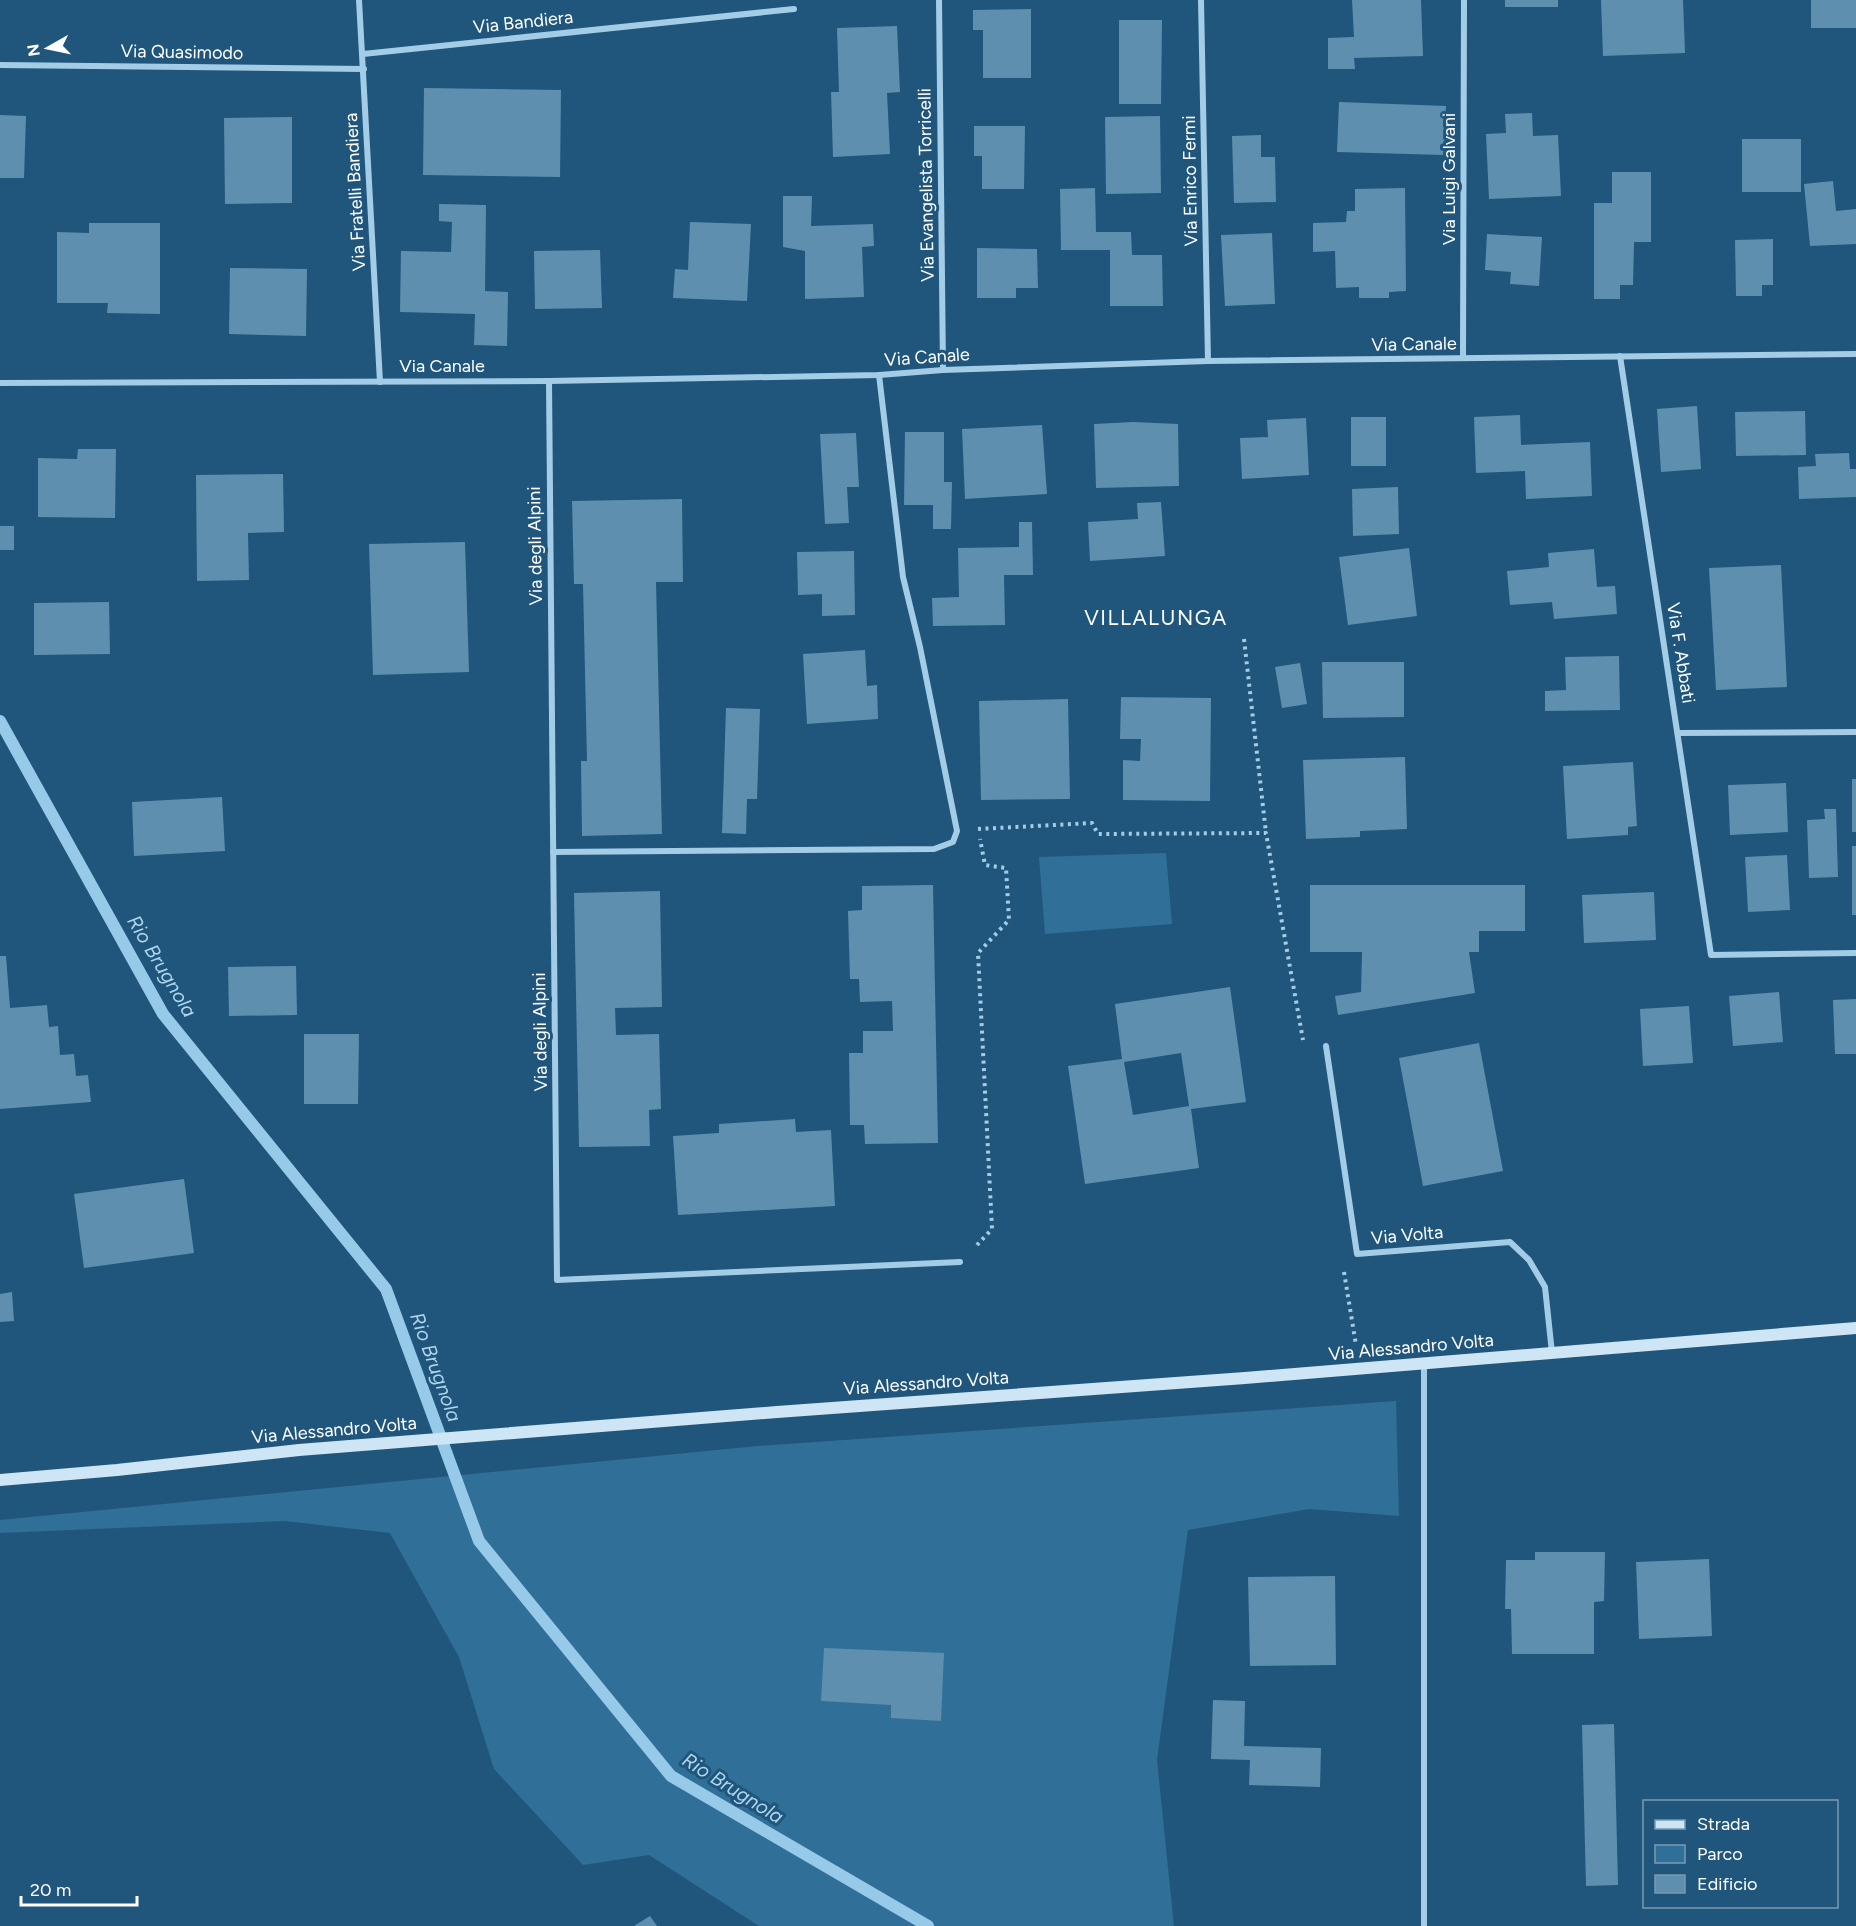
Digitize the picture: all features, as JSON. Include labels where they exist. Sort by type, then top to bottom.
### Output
[{"type":"main road","name":"Via Alessandro Volta","points":[[0,1480],[346,1446],[1424,1364],[1856,1328]]},
{"type":"street","name":"Via Fratelli Bandiera","points":[[359,0],[380,382]]},
{"type":"street","name":"Via Evangelista Torricelli","points":[[939,0],[943,370]]},
{"type":"street","name":"Via Enrico Fermi","points":[[1201,0],[1208,361]]},
{"type":"street","name":"Via Luigi Galvani","points":[[1463,358],[1464,0]]},
{"type":"street","name":"Via Bandiera","points":[[363,54],[794,9]]},
{"type":"street","name":"Via Quasimodo","points":[[0,65],[364,69]]},
{"type":"street","name":"Via Canale","points":[[0,383],[549,381],[879,375],[943,370],[1208,361],[1856,354]]},
{"type":"street","name":"Via F. Abbati","points":[[1620,356],[1711,955],[1856,953]]},
{"type":"street","points":[[553,852],[934,849],[953,843],[957,831],[920,646],[903,577],[879,375]]},
{"type":"street","name":"Via degli Alpini","points":[[549,381],[557,1280],[960,1262]]},
{"type":"street","points":[[1678,733],[1856,732]]},
{"type":"street","name":"Via Volta","points":[[1326,1046],[1357,1254],[1510,1242],[1529,1260],[1545,1287],[1552,1353]]},
{"type":"street","points":[[1424,1364],[1424,1926]]},
{"type":"path","points":[[1244,639],[1266,833],[1304,1047]]},
{"type":"path","points":[[957,831],[1092,823],[1098,834],[1266,833]]},
{"type":"path","points":[[960,1262],[992,1230],[978,953],[1009,920],[1006,868],[985,865],[978,829]]},
{"type":"path","points":[[1342,1265],[1360,1369]]},
{"type":"green space","points":[[1166,853],[1172,924],[1045,934],[1039,857]]},
{"type":"green space","points":[[1396,1401],[1399,1516],[1309,1509],[1188,1530],[1157,1760],[1174,1926],[759,1926],[649,1855],[583,1865],[494,1769],[459,1657],[390,1533],[285,1521],[0,1533],[0,1520],[758,1446]]},
{"type":"building","points":[[1352,0],[1421,0],[1423,56],[1354,58],[1355,69],[1328,69],[1328,38],[1354,37]]},
{"type":"building","points":[[1505,0],[1558,0],[1558,7],[1505,7]]},
{"type":"building","points":[[1601,0],[1683,0],[1685,53],[1603,56]]},
{"type":"building","points":[[1811,0],[1856,0],[1856,28],[1811,28]]},
{"type":"building","points":[[1031,9],[1031,78],[983,78],[983,30],[973,30],[973,10]]},
{"type":"building","points":[[1119,20],[1162,20],[1161,104],[1119,104]]},
{"type":"building","points":[[897,26],[900,92],[887,93],[890,154],[833,157],[831,92],[839,92],[837,28]]},
{"type":"building","points":[[424,88],[561,90],[560,177],[423,175]]},
{"type":"building","points":[[1339,102],[1446,106],[1444,155],[1337,152]]},
{"type":"building","points":[[1532,113],[1533,136],[1558,135],[1561,196],[1489,199],[1486,134],[1506,133],[1505,114]]},
{"type":"building","points":[[0,115],[26,116],[24,178],[0,178]]},
{"type":"building","points":[[1160,116],[1161,193],[1106,194],[1105,117]]},
{"type":"building","points":[[292,117],[292,203],[225,204],[224,118]]},
{"type":"building","points":[[974,126],[1025,126],[1024,189],[982,189],[982,156],[974,156]]},
{"type":"building","points":[[1261,135],[1261,157],[1275,157],[1276,202],[1234,203],[1232,136]]},
{"type":"building","points":[[1742,139],[1801,139],[1801,192],[1742,192]]},
{"type":"building","points":[[1612,172],[1651,172],[1651,242],[1634,242],[1633,285],[1620,285],[1620,299],[1594,299],[1594,203],[1612,203]]},
{"type":"building","points":[[1833,181],[1836,211],[1856,209],[1856,244],[1810,246],[1804,184]]},
{"type":"building","points":[[1095,188],[1096,232],[1131,232],[1132,255],[1162,255],[1163,306],[1110,306],[1110,250],[1061,250],[1060,189]]},
{"type":"building","points":[[1405,188],[1406,291],[1389,292],[1389,298],[1359,298],[1359,287],[1336,288],[1335,251],[1313,252],[1313,223],[1346,222],[1347,211],[1355,211],[1355,189]]},
{"type":"building","points":[[783,196],[812,196],[811,226],[873,224],[874,246],[862,247],[864,297],[805,299],[805,251],[783,247]]},
{"type":"building","points":[[439,204],[486,205],[485,291],[508,292],[507,346],[474,345],[475,314],[400,312],[401,251],[451,252],[452,222],[439,221]]},
{"type":"building","points":[[690,222],[751,224],[747,301],[673,298],[675,269],[688,270]]},
{"type":"building","points":[[89,223],[160,223],[160,314],[107,313],[108,303],[57,303],[57,232],[89,233]]},
{"type":"building","points":[[1272,233],[1275,304],[1225,306],[1221,235]]},
{"type":"building","points":[[1487,234],[1542,237],[1539,286],[1510,284],[1511,272],[1485,270]]},
{"type":"building","points":[[1773,239],[1773,285],[1762,285],[1762,296],[1736,296],[1735,240]]},
{"type":"building","points":[[977,248],[1037,249],[1038,288],[1016,288],[1016,298],[977,298]]},
{"type":"building","points":[[600,250],[602,308],[535,309],[534,251]]},
{"type":"building","points":[[230,268],[307,269],[306,336],[229,334]]},
{"type":"building","points":[[1697,406],[1701,469],[1661,472],[1657,409]]},
{"type":"building","points":[[1805,411],[1806,455],[1736,456],[1735,412]]},
{"type":"building","points":[[1520,415],[1521,445],[1590,442],[1592,496],[1526,499],[1525,471],[1476,473],[1474,417]]},
{"type":"building","points":[[1351,417],[1386,417],[1386,466],[1351,466]]},
{"type":"building","points":[[1306,418],[1309,475],[1242,479],[1240,438],[1268,437],[1267,420]]},
{"type":"building","points":[[1133,422],[1178,424],[1179,486],[1096,488],[1094,424]]},
{"type":"building","points":[[1042,425],[1047,494],[965,499],[962,429]]},
{"type":"building","points":[[905,432],[944,432],[944,482],[952,482],[951,529],[933,529],[933,505],[904,505]]},
{"type":"building","points":[[856,433],[859,487],[847,487],[849,523],[825,524],[820,434]]},
{"type":"building","points":[[78,449],[116,449],[115,518],[38,517],[38,458],[77,459]]},
{"type":"building","points":[[1849,453],[1850,469],[1856,469],[1856,497],[1799,499],[1798,467],[1816,466],[1815,454]]},
{"type":"building","points":[[283,474],[284,532],[248,533],[249,580],[197,581],[196,475]]},
{"type":"building","points":[[1398,487],[1399,534],[1353,536],[1352,489]]},
{"type":"building","points":[[682,499],[683,582],[656,582],[662,834],[582,836],[581,761],[587,761],[583,584],[574,584],[572,501]]},
{"type":"building","points":[[1161,502],[1165,556],[1090,561],[1088,522],[1138,519],[1137,503]]},
{"type":"building","points":[[1019,522],[1032,522],[1033,575],[1004,575],[1005,625],[933,626],[932,598],[959,597],[958,548],[1019,547]]},
{"type":"building","points":[[0,526],[14,526],[14,550],[0,550]]},
{"type":"building","points":[[465,542],[469,672],[373,675],[369,544]]},
{"type":"building","points":[[1409,548],[1417,616],[1348,625],[1339,557]]},
{"type":"building","points":[[1594,549],[1597,587],[1615,586],[1617,614],[1554,619],[1552,602],[1510,605],[1507,571],[1549,567],[1548,553]]},
{"type":"building","points":[[854,551],[855,615],[822,616],[822,594],[798,595],[797,552]]},
{"type":"building","points":[[1781,565],[1787,687],[1716,690],[1709,568]]},
{"type":"building","points":[[109,602],[110,654],[34,655],[34,603]]},
{"type":"building","points":[[865,650],[867,686],[877,685],[878,719],[807,724],[803,654]]},
{"type":"building","points":[[1619,656],[1620,710],[1545,711],[1545,691],[1566,690],[1565,657]]},
{"type":"building","points":[[1322,662],[1404,662],[1404,717],[1323,718]]},
{"type":"building","points":[[1300,663],[1307,704],[1282,708],[1275,667]]},
{"type":"building","points":[[1121,697],[1211,698],[1210,801],[1123,800],[1123,760],[1140,761],[1141,739],[1120,739]]},
{"type":"building","points":[[1068,699],[1070,799],[981,800],[979,701]]},
{"type":"building","points":[[726,708],[760,709],[757,799],[747,799],[746,834],[722,833]]},
{"type":"building","points":[[1405,757],[1407,829],[1360,831],[1360,837],[1306,839],[1303,760]]},
{"type":"building","points":[[1633,762],[1637,826],[1628,827],[1628,835],[1567,839],[1563,766]]},
{"type":"building","points":[[1852,779],[1856,779],[1856,832],[1852,832]]},
{"type":"building","points":[[1786,783],[1788,832],[1730,835],[1728,785]]},
{"type":"building","points":[[222,797],[225,851],[134,856],[132,802]]},
{"type":"building","points":[[1824,809],[1836,809],[1838,877],[1809,878],[1807,820],[1825,819]]},
{"type":"building","points":[[1852,846],[1856,846],[1856,915],[1852,915]]},
{"type":"building","points":[[1787,855],[1790,910],[1748,912],[1745,857]]},
{"type":"building","points":[[933,885],[938,1143],[865,1144],[864,1125],[850,1125],[849,1053],[863,1053],[863,1031],[893,1031],[892,1001],[860,1002],[859,979],[850,979],[848,911],[862,910],[862,886]]},
{"type":"building","points":[[1310,885],[1525,885],[1525,931],[1479,931],[1479,952],[1469,952],[1475,993],[1338,1015],[1335,996],[1361,992],[1362,952],[1310,952]]},
{"type":"building","points":[[660,891],[662,1007],[615,1008],[616,1035],[659,1034],[661,1109],[649,1110],[650,1146],[579,1147],[574,893]]},
{"type":"building","points":[[1654,892],[1656,940],[1584,943],[1582,895]]},
{"type":"building","points":[[0,956],[6,956],[10,1008],[47,1005],[49,1027],[58,1026],[60,1055],[74,1054],[76,1076],[88,1075],[91,1102],[0,1109]]},
{"type":"building","points":[[296,966],[297,1015],[229,1016],[228,967]]},
{"type":"building","points":[[1230,987],[1246,1102],[1191,1109],[1199,1168],[1085,1184],[1068,1066],[1122,1059],[1115,1004]],"holes":[[[1181,1053],[1189,1106],[1133,1115],[1124,1062]]]},
{"type":"building","points":[[1779,992],[1783,1042],[1733,1046],[1729,996]]},
{"type":"building","points":[[1856,999],[1856,1054],[1835,1054],[1833,1000]]},
{"type":"building","points":[[1689,1006],[1693,1063],[1643,1066],[1640,1009]]},
{"type":"building","points":[[304,1034],[359,1034],[358,1104],[304,1104]]},
{"type":"building","points":[[1479,1043],[1503,1171],[1423,1186],[1399,1058]]},
{"type":"building","points":[[795,1119],[796,1132],[831,1130],[835,1206],[678,1215],[673,1136],[719,1133],[719,1124]]},
{"type":"building","points":[[184,1179],[194,1253],[84,1268],[74,1194]]},
{"type":"building","points":[[12,1292],[14,1321],[0,1322],[0,1294]]},
{"type":"building","points":[[1535,1552],[1605,1552],[1604,1601],[1594,1602],[1594,1654],[1512,1654],[1511,1609],[1505,1609],[1506,1560],[1535,1560]]},
{"type":"building","points":[[1709,1559],[1712,1636],[1639,1639],[1636,1562]]},
{"type":"building","points":[[1335,1576],[1336,1665],[1250,1666],[1248,1577]]},
{"type":"building","points":[[824,1648],[944,1653],[941,1721],[891,1718],[891,1705],[821,1701]]},
{"type":"building","points":[[1213,1700],[1245,1701],[1244,1746],[1321,1748],[1320,1787],[1249,1785],[1250,1760],[1211,1759]]},
{"type":"building","points":[[1614,1724],[1618,1885],[1586,1886],[1582,1725]]},
{"type":"building","points":[[650,1916],[657,1926],[634,1926]]},
{"type":"waterway","name":"Rio Brugnola","points":[[0,721],[163,1014],[386,1289],[479,1541],[671,1776],[928,1926]]},
{"type":"district","name":"VILLALUNGA","points":[[1156,617]]}]
